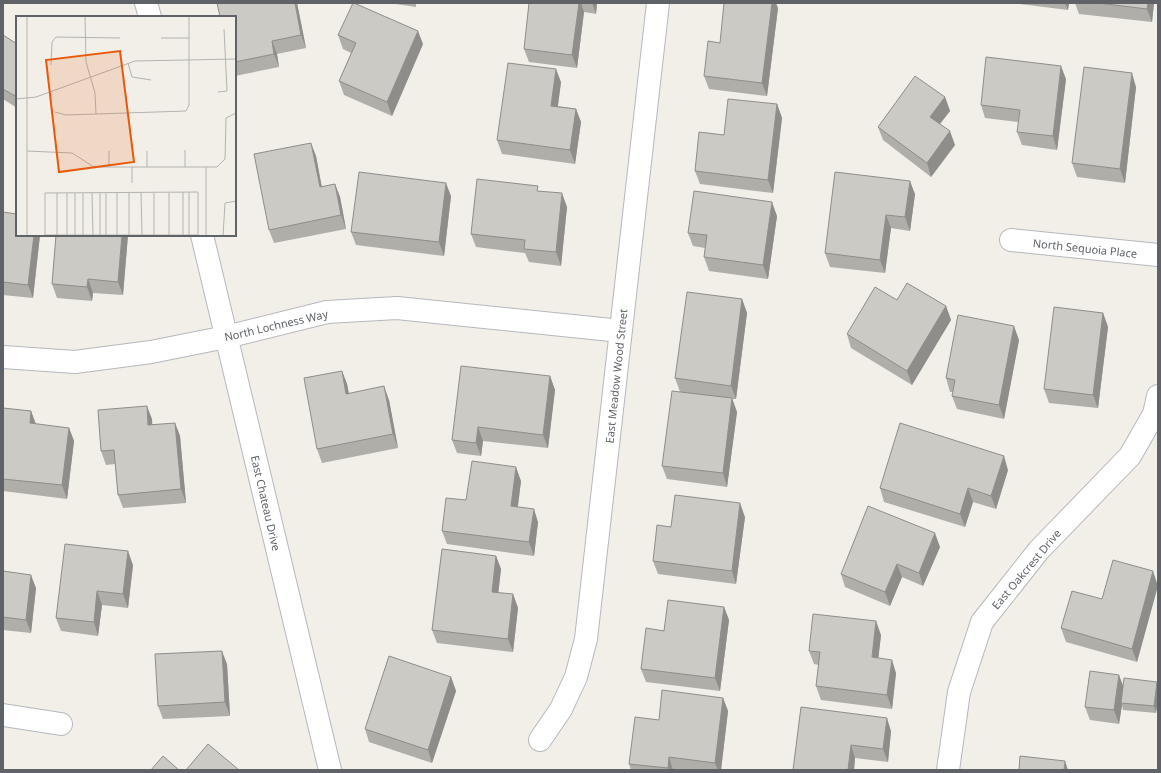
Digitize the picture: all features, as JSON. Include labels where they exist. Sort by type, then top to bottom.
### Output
[{"type":"street","points":[[146,3],[150,16]]},
{"type":"street","name":"East Meadow Wood Street","points":[[540,740],[561,709],[576,677],[586,639],[658,3]]},
{"type":"street","name":"East Chateau Drive","points":[[202,236],[330,770]]},
{"type":"street","name":"North Sequoia Place","points":[[1011,240],[1158,255]]},
{"type":"street","name":"North Lochness Way","points":[[3,357],[75,362],[151,352],[327,312],[397,308],[621,331]]},
{"type":"street","name":"East Oakcrest Drive","points":[[948,770],[959,692],[982,622],[1039,550],[1130,456],[1154,414],[1158,396]]},
{"type":"street","points":[[3,715],[61,724]]},
{"type":"building","points":[[217,3],[295,3],[301,35],[272,41],[274,54],[236,62],[236,16],[220,16]]},
{"type":"building","points":[[353,3],[418,31],[387,102],[339,81],[356,43],[338,35]]},
{"type":"building","points":[[529,3],[579,3],[572,55],[524,49]]},
{"type":"building","points":[[724,3],[772,3],[762,83],[704,76],[708,41],[720,43]]},
{"type":"building","points":[[1098,3],[1148,3],[1147,9]]},
{"type":"building","points":[[3,35],[16,43],[16,96],[3,89]]},
{"type":"building","points":[[986,57],[1061,66],[1053,136],[1017,132],[1020,110],[981,105]]},
{"type":"building","points":[[508,63],[556,69],[551,106],[576,109],[570,150],[497,140]]},
{"type":"building","points":[[1084,67],[1132,73],[1120,169],[1072,163]]},
{"type":"building","points":[[915,76],[945,97],[930,117],[950,131],[927,163],[878,127]]},
{"type":"building","points":[[728,99],[777,104],[768,180],[695,171],[699,132],[724,135]]},
{"type":"building","points":[[311,143],[320,187],[335,184],[341,215],[269,230],[254,154]]},
{"type":"building","points":[[359,172],[446,183],[439,242],[351,232]]},
{"type":"building","points":[[835,172],[910,181],[905,217],[886,215],[880,260],[825,253]]},
{"type":"building","points":[[477,179],[538,186],[537,191],[562,193],[556,252],[524,249],[525,240],[471,234]]},
{"type":"building","points":[[694,191],[772,202],[763,265],[704,257],[707,235],[688,233]]},
{"type":"building","points":[[3,212],[16,214],[16,236],[34,236],[28,285],[3,282]]},
{"type":"building","points":[[56,236],[122,236],[118,282],[88,279],[87,287],[52,284]]},
{"type":"building","points":[[907,283],[946,306],[907,371],[847,334],[875,287],[897,300]]},
{"type":"building","points":[[687,292],[742,299],[731,386],[675,378]]},
{"type":"building","points":[[1054,307],[1103,313],[1093,395],[1044,389]]},
{"type":"building","points":[[958,315],[1014,326],[999,405],[952,396],[955,380],[946,378]]},
{"type":"building","points":[[461,366],[550,376],[543,435],[478,427],[476,443],[452,440]]},
{"type":"building","points":[[342,371],[346,394],[384,386],[393,434],[317,449],[304,378]]},
{"type":"building","points":[[672,391],[732,398],[723,473],[662,466]]},
{"type":"building","points":[[147,406],[148,425],[175,423],[181,489],[118,495],[114,450],[101,451],[98,410]]},
{"type":"building","points":[[3,408],[31,411],[30,423],[69,428],[62,485],[3,479]]},
{"type":"building","points":[[900,423],[1004,456],[991,496],[968,488],[960,514],[880,488]]},
{"type":"building","points":[[472,461],[516,467],[511,506],[534,509],[529,542],[442,531],[446,498],[466,500]]},
{"type":"building","points":[[675,495],[740,503],[732,571],[653,561],[657,525],[671,527]]},
{"type":"building","points":[[868,506],[935,533],[919,573],[897,564],[885,592],[841,574]]},
{"type":"building","points":[[65,544],[128,551],[123,594],[97,591],[94,622],[56,618]]},
{"type":"building","points":[[442,549],[496,556],[492,592],[513,594],[508,639],[432,630]]},
{"type":"building","points":[[1113,560],[1153,571],[1132,649],[1061,628],[1072,591],[1102,599]]},
{"type":"building","points":[[3,571],[31,575],[26,620],[3,617]]},
{"type":"building","points":[[668,600],[724,607],[715,678],[641,669],[646,628],[664,631]]},
{"type":"building","points":[[813,614],[876,621],[872,657],[892,660],[887,695],[816,686],[820,652],[809,651]]},
{"type":"building","points":[[222,651],[225,702],[158,706],[155,654]]},
{"type":"building","points":[[389,656],[451,677],[428,750],[365,729]]},
{"type":"building","points":[[1090,671],[1119,675],[1114,710],[1085,707]]},
{"type":"building","points":[[1124,678],[1157,682],[1154,706],[1121,703]]},
{"type":"building","points":[[662,690],[723,698],[715,763],[669,757],[668,768],[629,764],[635,717],[659,720]]},
{"type":"building","points":[[801,707],[887,718],[883,749],[851,745],[848,770],[793,770]]},
{"type":"building","points":[[208,744],[239,770],[186,770]]},
{"type":"building","points":[[163,756],[179,770],[151,770]]},
{"type":"building","points":[[1020,756],[1065,761],[1064,770],[1019,770]]}]
